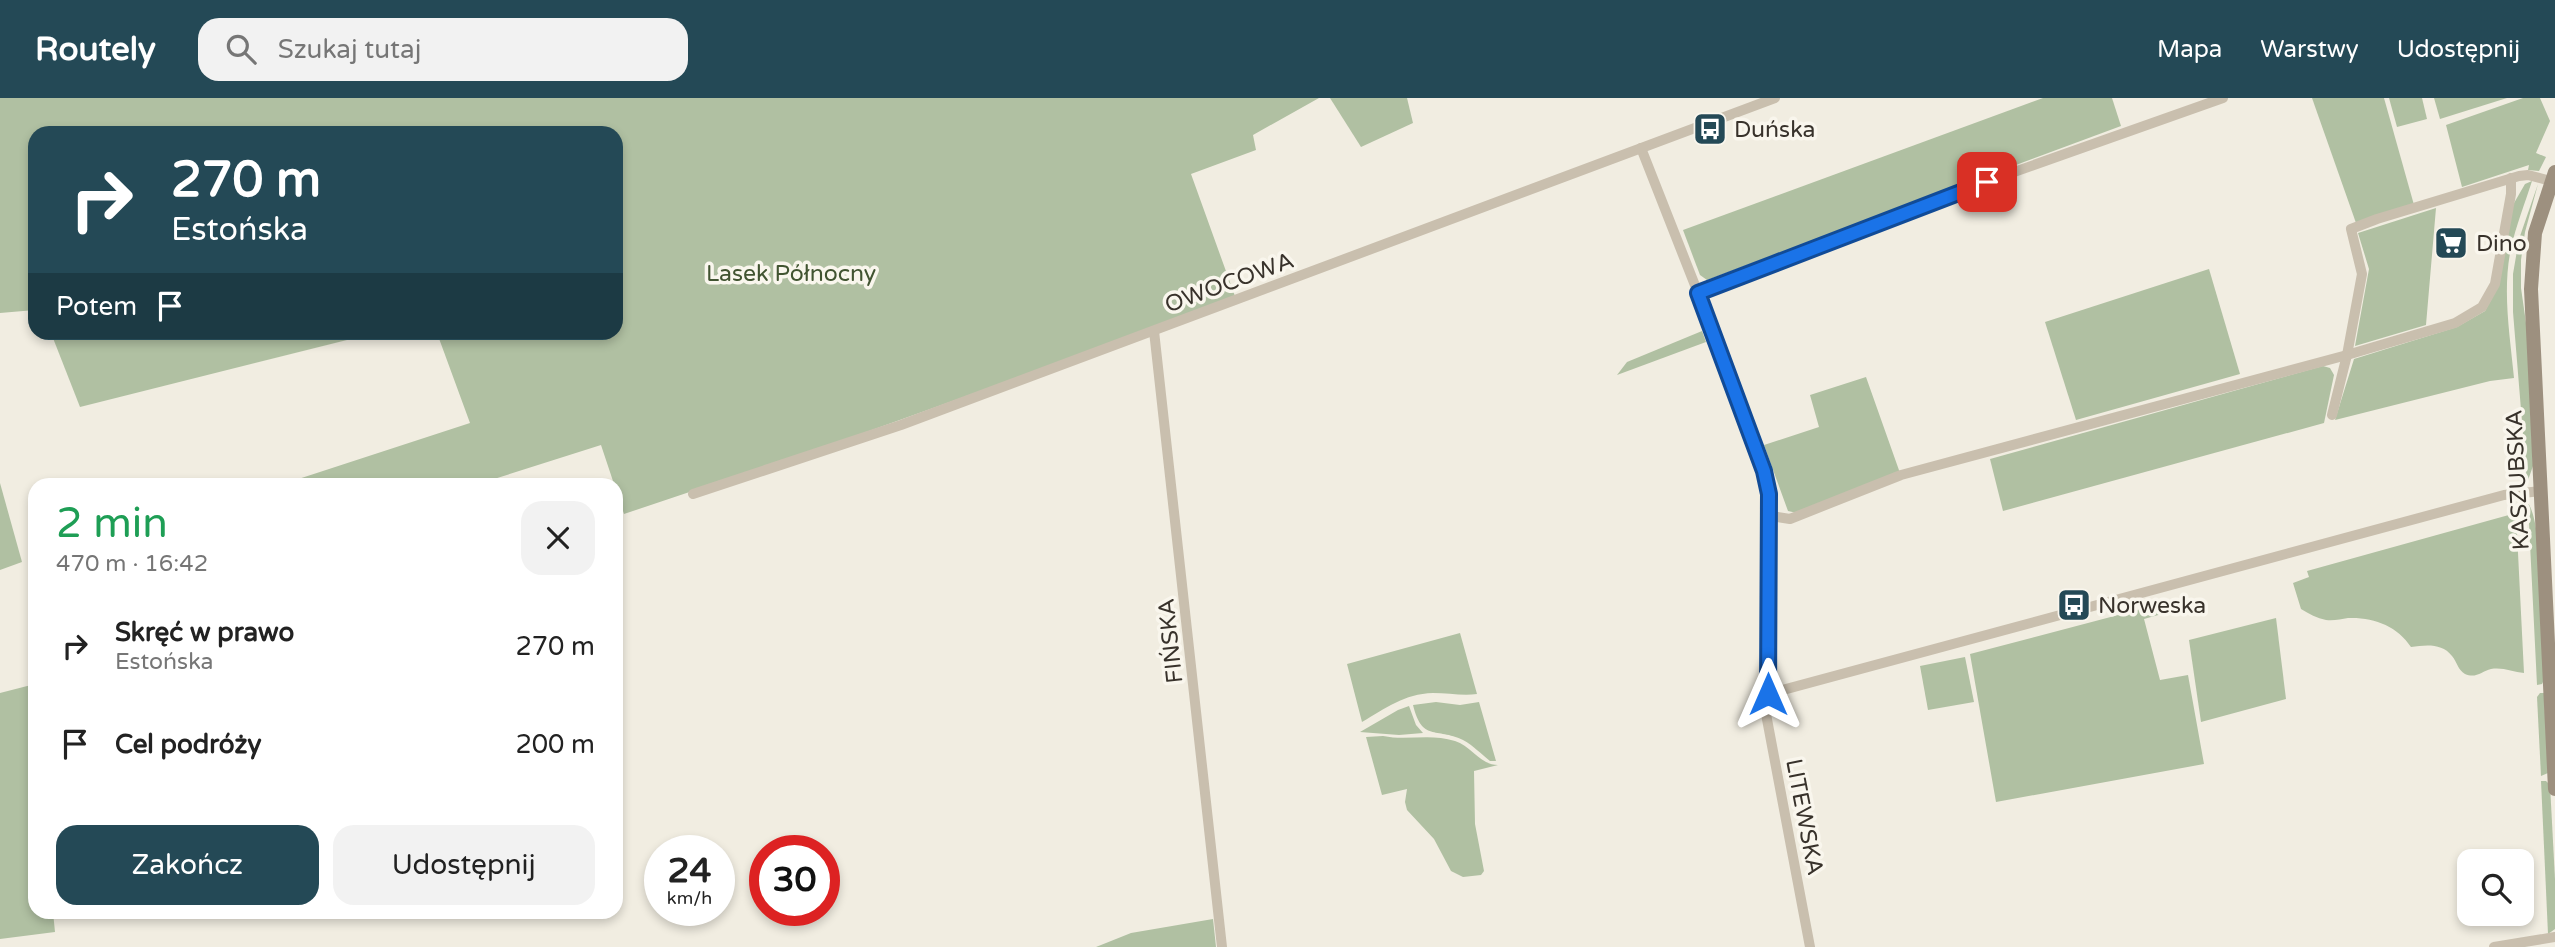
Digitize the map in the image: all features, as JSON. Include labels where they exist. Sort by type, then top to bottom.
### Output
[{"type":"main road","name":"KASZUBSKA","points":[[2553,177],[2535,233],[2531,271],[2555,789]]},
{"type":"street","name":"OWOCOWA","points":[[693,494],[901,425],[1774,98]]},
{"type":"street","points":[[1698,293],[1935,200],[2223,98]]},
{"type":"street","points":[[1641,148],[1764,471],[1771,516],[1768,551],[1768,694],[2504,495],[2541,491]]},
{"type":"street","points":[[2332,415],[2347,355],[2362,274],[2351,229],[2511,178],[2528,175],[2553,177]]},
{"type":"street","points":[[1771,516],[1790,519],[1901,475],[2347,355],[2455,323],[2482,307],[2495,284],[2511,194],[2511,178]]},
{"type":"street","name":"FIŃSKA","points":[[1154,331],[1222,947]]},
{"type":"street","name":"LITEWSKA","points":[[1768,694],[1766,713],[1810,947]]},
{"type":"street","points":[[2494,947],[2555,937]]},
{"type":"green space","name":"Lasek Północny","points":[[0,98],[1319,98],[1253,135],[1256,150],[1191,174],[1236,299],[833,444],[624,514],[623,478],[612,478],[601,445],[497,478],[301,478],[470,423],[440,340],[623,340],[623,126],[28,126],[28,311],[0,313]]},
{"type":"green space","points":[[1330,98],[1407,98],[1413,123],[1361,147]]},
{"type":"green space","points":[[2043,98],[2112,98],[2121,126],[1707,280],[1700,275],[1683,230]]},
{"type":"green space","points":[[2312,98],[2384,98],[2414,205],[2356,223]]},
{"type":"green space","points":[[2389,98],[2422,98],[2427,119],[2397,127]]},
{"type":"green space","points":[[2434,98],[2507,98],[2440,119]]},
{"type":"green space","points":[[2523,98],[2540,98],[2550,121],[2536,153],[2546,157],[2539,171],[2528,170],[2529,165],[2462,187],[2446,125]]},
{"type":"green space","points":[[2532,181],[2515,231],[2508,264],[2508,313],[2514,378],[2490,381],[2335,420],[2354,359],[2457,327],[2485,311],[2499,285],[2510,210],[2525,184]]},
{"type":"green space","points":[[2538,184],[2525,232],[2521,260],[2533,466],[2527,483],[2513,312],[2513,274],[2519,239]]},
{"type":"green space","points":[[2436,208],[2426,325],[2355,346],[2369,269],[2358,233]]},
{"type":"green space","points":[[2209,269],[2240,374],[2076,420],[2045,322]]},
{"type":"green space","points":[[1702,331],[1706,342],[1617,375],[1627,362]]},
{"type":"green space","points":[[54,340],[347,340],[80,407]]},
{"type":"green space","points":[[2323,366],[2330,368],[2334,375],[2324,423],[2003,511],[1990,459]]},
{"type":"green space","points":[[1866,377],[1900,473],[1797,513],[1788,511],[1764,445],[1819,427],[1810,395]]},
{"type":"green space","points":[[0,483],[22,562],[0,570]]},
{"type":"green space","points":[[2528,503],[2537,535],[2542,587],[2544,680],[2537,685]]},
{"type":"green space","points":[[2516,513],[2524,673],[2495,669],[2476,675],[2465,674],[2448,652],[2439,647],[2411,647],[2399,633],[2384,624],[2358,618],[2326,620],[2301,609],[2293,583],[2309,577],[2307,571]]},
{"type":"green space","points":[[2175,600],[2176,610],[2144,619],[2160,680],[2188,675],[2204,764],[1996,802],[1970,654]]},
{"type":"green space","points":[[2276,618],[2286,699],[2201,722],[2189,640]]},
{"type":"green space","points":[[1460,633],[1477,694],[1433,693],[1413,696],[1362,722],[1347,664]]},
{"type":"green space","points":[[1965,657],[1974,702],[1928,710],[1920,666]]},
{"type":"green space","points":[[28,686],[28,919],[54,919],[55,932],[0,939],[0,693]]},
{"type":"green space","points":[[2544,693],[2548,773],[2541,776],[2537,697]]},
{"type":"green space","points":[[1436,702],[1460,705],[1479,702],[1496,761],[1490,761],[1463,740],[1426,729],[1417,717],[1413,705]]},
{"type":"green space","points":[[1409,706],[1416,725],[1423,733],[1399,735],[1360,732],[1398,710]]},
{"type":"green space","points":[[1366,737],[1455,741],[1486,762],[1498,765],[1474,771],[1475,824],[1484,871],[1481,875],[1463,877],[1451,871],[1434,839],[1407,810],[1407,789],[1382,795]]},
{"type":"green space","points":[[2541,781],[2550,785],[2555,879],[2555,929],[2548,934]]},
{"type":"green space","points":[[1213,919],[1216,947],[1096,947],[1131,933]]},
{"type":"place","name":"Duńska","points":[[1710,129]]},
{"type":"place","name":"Dino","points":[[2451,243]]},
{"type":"place","name":"Norweska","points":[[2074,605]]},
{"type":"route","points":[[1768,694],[1768,551],[1771,505],[1764,471],[1698,293],[1987,182]]}]
